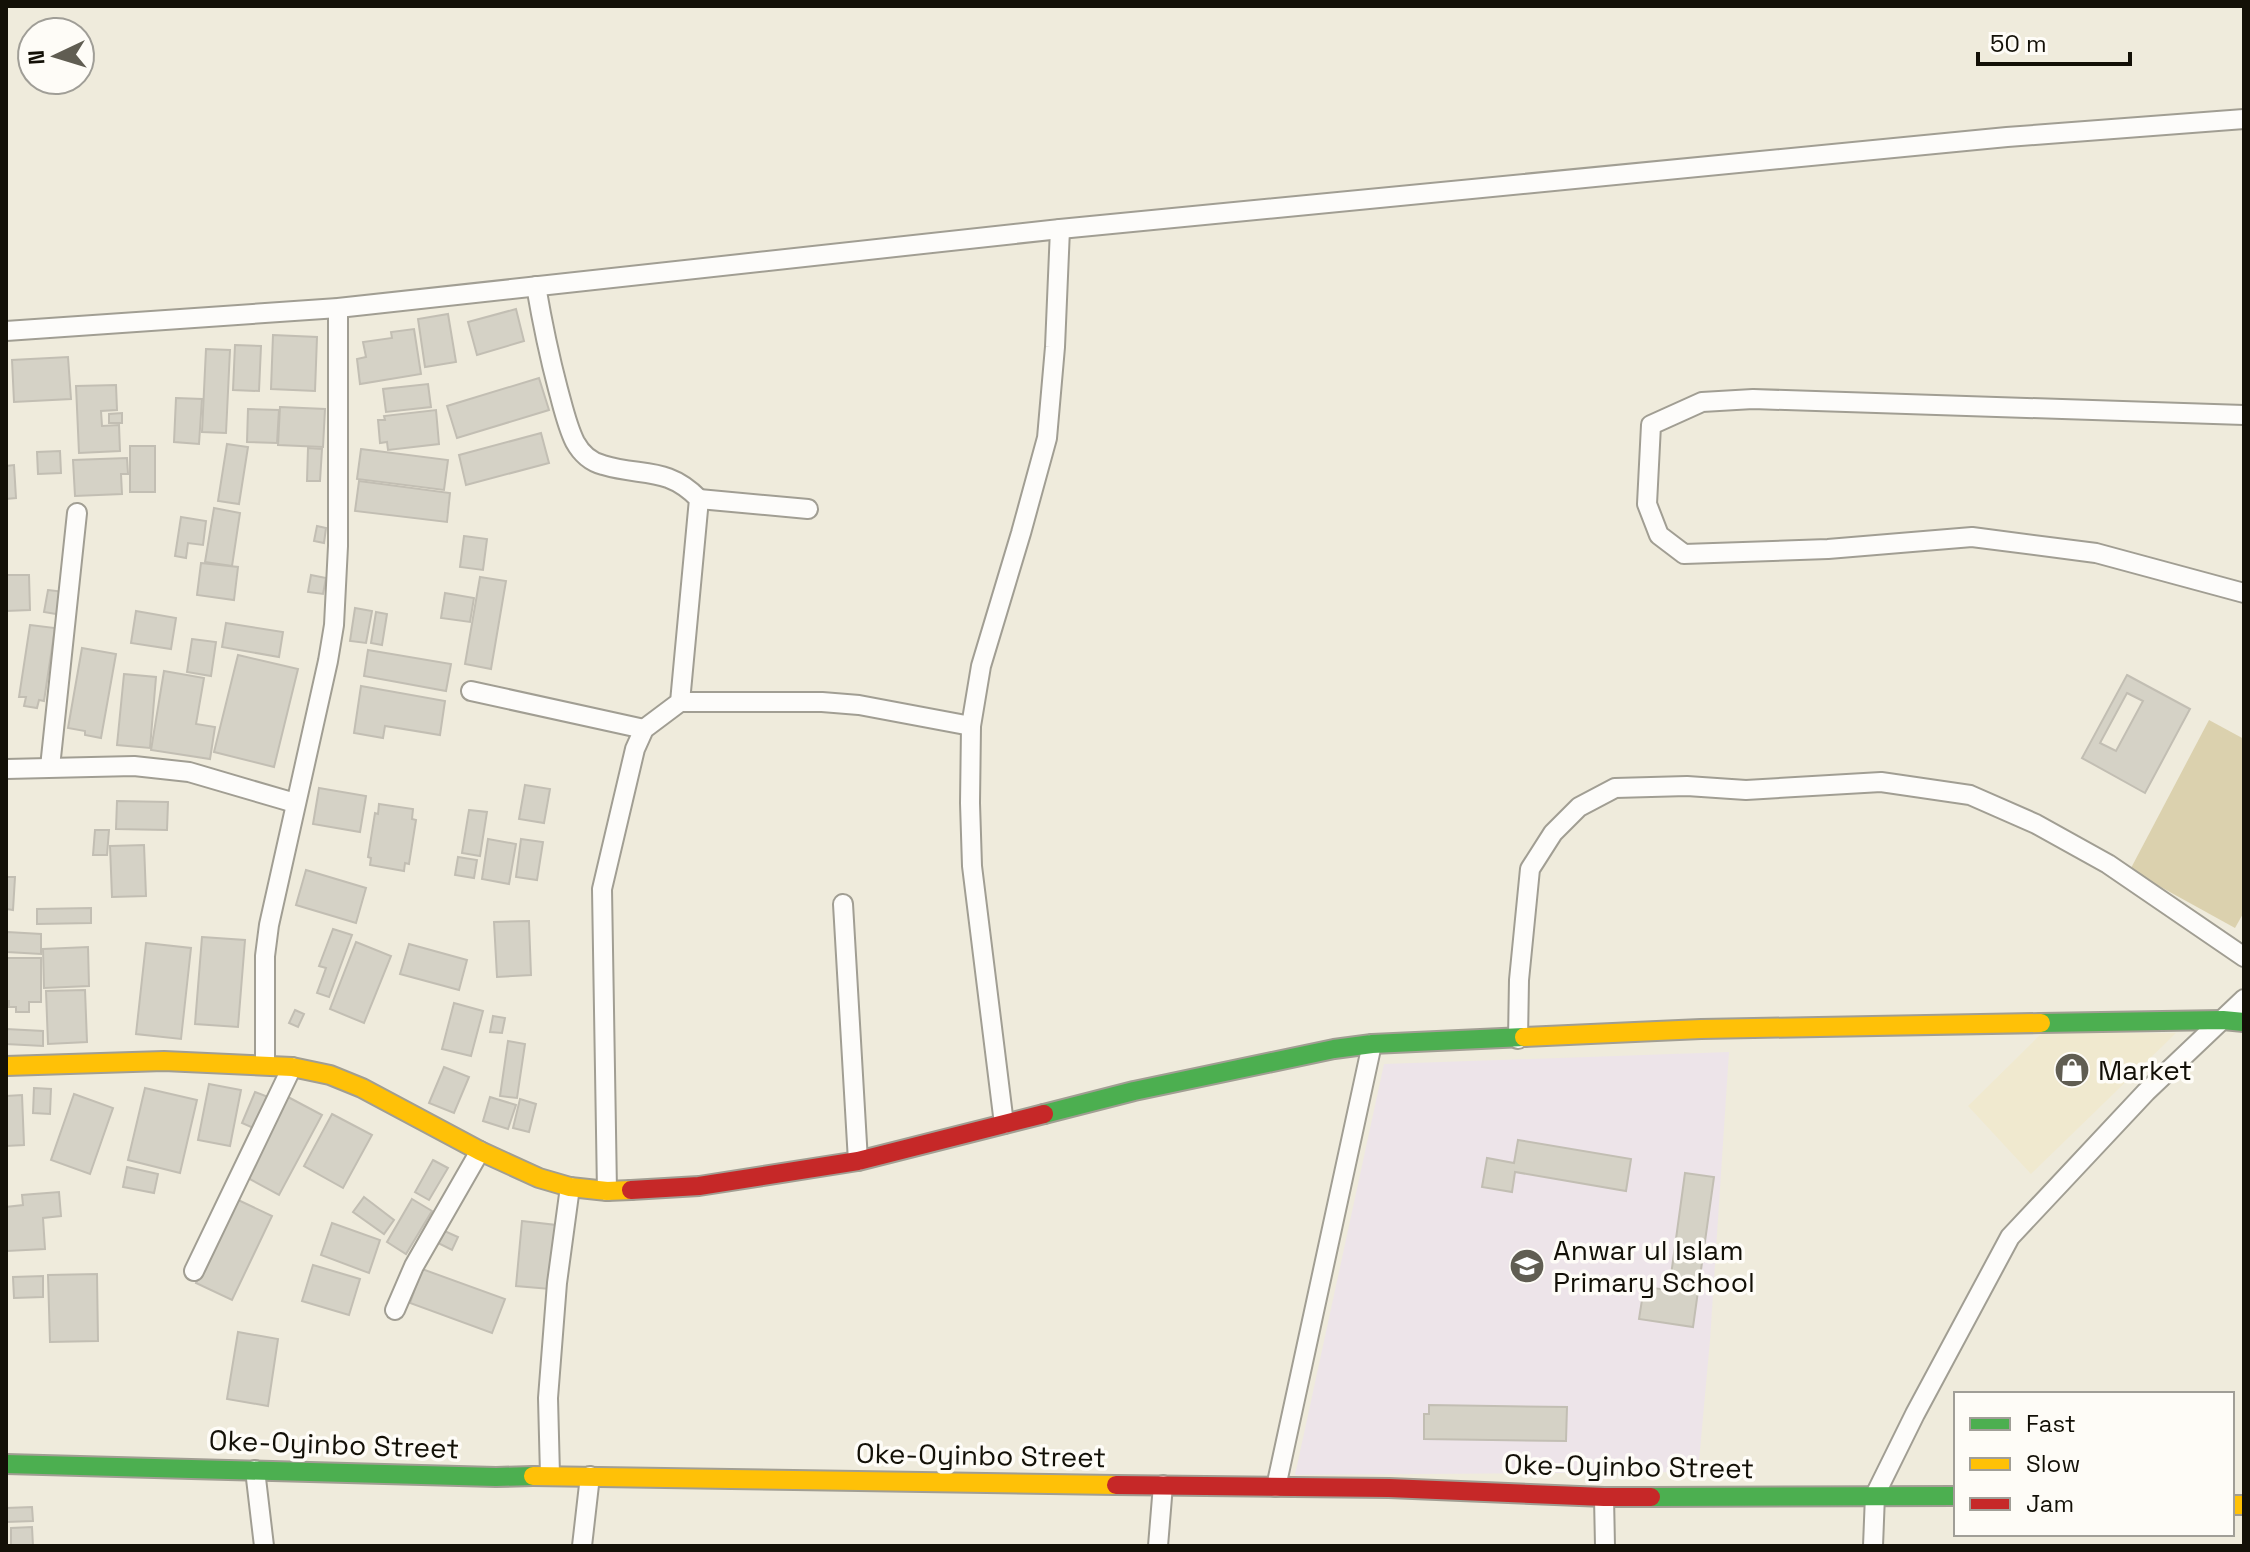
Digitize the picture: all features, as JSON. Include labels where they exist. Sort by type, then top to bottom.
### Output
[{"type":"street","points":[[6,331],[338,308],[1060,229],[2007,137],[2244,119]]},
{"type":"street","points":[[1004,1124],[972,866],[971,726],[981,666],[1047,438],[1060,229]]},
{"type":"street","points":[[536,286],[545,342],[566,417],[576,443],[586,457],[601,465],[669,477],[689,488],[699,499],[808,509]]},
{"type":"street","points":[[265,1064],[265,956],[269,925],[334,625],[338,546],[338,308]]},
{"type":"street","points":[[2244,415],[1753,399],[1702,402],[1651,425],[1647,504],[1659,535],[1684,554],[1828,549],[1972,537],[2096,553],[2244,593]]},
{"type":"street","points":[[680,702],[699,499]]},
{"type":"street","points":[[50,767],[77,513]]},
{"type":"street","points":[[471,691],[644,729]]},
{"type":"street","points":[[607,1191],[602,889],[635,749],[644,729],[680,702],[859,705],[971,726]]},
{"type":"street","points":[[6,769],[134,766],[189,772],[295,803]]},
{"type":"street","points":[[1518,1039],[1519,980],[1530,869],[1553,833],[1579,807],[1615,788],[1687,786],[1746,790],[1881,782],[1970,795],[2036,824],[2108,864],[2244,957]]},
{"type":"street","points":[[843,904],[858,1161]]},
{"type":"street","points":[[1873,1546],[1875,1495],[2010,1237],[2146,1092],[2244,999]]},
{"type":"street","points":[[6,1066],[164,1061],[292,1067],[330,1075],[362,1088],[480,1151],[539,1178],[570,1187],[607,1191],[699,1186],[858,1161],[1134,1091],[1334,1049],[1372,1044],[1701,1029],[2244,1022]]},
{"type":"street","points":[[1276,1487],[1372,1044]]},
{"type":"street","points":[[194,1271],[292,1067]]},
{"type":"street","points":[[395,1310],[414,1266],[480,1151]]},
{"type":"street","points":[[550,1475],[548,1398],[557,1283],[570,1187]]},
{"type":"street","name":"Oke-Oyinbo Street","points":[[6,1464],[496,1477],[550,1475],[909,1483],[1389,1488],[1604,1497],[1954,1496]]},
{"type":"street","points":[[255,1470],[264,1546]]},
{"type":"street","points":[[582,1546],[590,1476]]},
{"type":"street","points":[[1158,1546],[1163,1485]]},
{"type":"street","points":[[1604,1497],[1605,1546]]},
{"type":"shaded area","points":[[2209,720],[2244,739],[2244,912],[2235,928],[2130,870]]},
{"type":"shaded area","name":"Market","points":[[2042,1033],[2176,1033],[2031,1174],[1968,1106]]},
{"type":"shaded area","name":"Anwar ul Islam Primary School","points":[[1729,1052],[1698,1472],[1295,1475],[1384,1064]]},
{"type":"building","points":[[516,309],[524,341],[477,355],[468,322]]},
{"type":"building","points":[[448,314],[456,362],[425,367],[418,319]]},
{"type":"building","points":[[414,329],[421,374],[360,384],[357,359],[366,357],[363,342],[392,338],[391,332]]},
{"type":"building","points":[[273,335],[317,337],[315,391],[271,389]]},
{"type":"building","points":[[235,345],[261,346],[259,391],[233,390]]},
{"type":"building","points":[[206,349],[230,350],[226,433],[202,432]]},
{"type":"building","points":[[68,357],[71,399],[14,402],[12,360]]},
{"type":"building","points":[[539,378],[549,410],[457,438],[447,406]]},
{"type":"building","points":[[428,384],[431,407],[386,412],[383,389]]},
{"type":"building","points":[[116,385],[117,410],[101,411],[102,426],[119,425],[120,451],[79,453],[76,386]]},
{"type":"building","points":[[176,398],[202,399],[199,444],[174,442]]},
{"type":"building","points":[[280,407],[325,409],[323,447],[278,445]]},
{"type":"building","points":[[248,409],[279,410],[277,443],[247,442]]},
{"type":"building","points":[[436,410],[439,444],[388,450],[387,442],[380,443],[378,420],[385,420],[384,416]]},
{"type":"building","points":[[122,413],[122,423],[109,423],[109,414]]},
{"type":"building","points":[[541,433],[549,463],[466,485],[459,455]]},
{"type":"building","points":[[227,444],[248,447],[239,504],[218,501]]},
{"type":"building","points":[[130,446],[155,446],[155,492],[130,492]]},
{"type":"building","points":[[308,448],[322,449],[320,481],[307,481]]},
{"type":"building","points":[[361,449],[448,460],[444,490],[357,479]]},
{"type":"building","points":[[60,451],[61,473],[38,474],[37,452]]},
{"type":"building","points":[[127,458],[128,474],[121,474],[122,494],[75,496],[73,460]]},
{"type":"building","points":[[14,465],[16,498],[6,499],[6,466]]},
{"type":"building","points":[[359,481],[450,493],[447,522],[355,511]]},
{"type":"building","points":[[214,508],[240,513],[232,566],[205,562]]},
{"type":"building","points":[[181,517],[206,521],[203,545],[188,543],[186,558],[175,556]]},
{"type":"building","points":[[317,526],[326,528],[324,543],[314,541]]},
{"type":"building","points":[[464,536],[487,539],[483,570],[460,567]]},
{"type":"building","points":[[201,563],[238,567],[234,600],[197,595]]},
{"type":"building","points":[[6,575],[29,575],[30,610],[6,611]]},
{"type":"building","points":[[311,575],[326,578],[323,594],[308,592]]},
{"type":"building","points":[[480,577],[506,581],[491,669],[465,664]]},
{"type":"building","points":[[48,590],[65,592],[62,615],[44,612]]},
{"type":"building","points":[[445,593],[474,598],[470,622],[441,618]]},
{"type":"building","points":[[355,608],[372,611],[366,643],[350,641]]},
{"type":"building","points":[[136,611],[176,618],[171,649],[131,643]]},
{"type":"building","points":[[376,612],[387,614],[382,645],[371,643]]},
{"type":"building","points":[[226,623],[283,632],[279,657],[222,647]]},
{"type":"building","points":[[30,625],[55,628],[44,701],[39,700],[37,708],[24,706],[26,697],[19,697]]},
{"type":"building","points":[[192,639],[216,642],[211,676],[187,672]]},
{"type":"building","points":[[82,648],[116,654],[101,738],[68,728]]},
{"type":"building","points":[[368,650],[451,664],[446,691],[364,676]]},
{"type":"building","points":[[238,655],[298,669],[274,767],[214,752]]},
{"type":"building","points":[[164,671],[204,678],[196,724],[215,727],[210,759],[151,750]]},
{"type":"building","points":[[124,674],[156,677],[150,748],[117,745]]},
{"type":"building","points":[[2127,675],[2190,709],[2145,793],[2082,758]],"holes":[[[2127,693],[2143,701],[2116,751],[2100,743]]]},
{"type":"building","points":[[361,686],[445,701],[440,735],[385,726],[383,738],[354,733]]},
{"type":"building","points":[[525,785],[550,789],[544,823],[519,819]]},
{"type":"building","points":[[319,788],[366,796],[360,832],[313,824]]},
{"type":"building","points":[[117,801],[168,802],[167,830],[116,829]]},
{"type":"building","points":[[379,804],[413,809],[412,819],[416,820],[409,864],[405,863],[404,871],[370,865],[371,858],[368,857]]},
{"type":"building","points":[[469,810],[487,812],[480,856],[462,853]]},
{"type":"building","points":[[95,830],[109,830],[107,855],[93,855]]},
{"type":"building","points":[[488,839],[516,844],[509,884],[482,879]]},
{"type":"building","points":[[521,839],[543,842],[537,880],[516,877]]},
{"type":"building","points":[[144,845],[146,896],[112,897],[110,846]]},
{"type":"building","points":[[458,857],[477,860],[474,878],[455,875]]},
{"type":"building","points":[[306,870],[366,888],[356,923],[296,905]]},
{"type":"building","points":[[6,877],[15,877],[13,910],[6,909]]},
{"type":"building","points":[[91,908],[91,923],[37,924],[37,909]]},
{"type":"building","points":[[529,921],[531,975],[497,977],[494,922]]},
{"type":"building","points":[[333,929],[352,935],[329,997],[317,993],[326,968],[319,966]]},
{"type":"building","points":[[7,932],[41,934],[41,954],[7,952]]},
{"type":"building","points":[[202,937],[245,940],[238,1027],[195,1024]]},
{"type":"building","points":[[356,942],[391,956],[364,1023],[330,1009]]},
{"type":"building","points":[[146,943],[191,948],[181,1039],[136,1034]]},
{"type":"building","points":[[409,944],[467,960],[459,990],[400,974]]},
{"type":"building","points":[[88,947],[89,986],[44,988],[43,949]]},
{"type":"building","points":[[6,958],[41,958],[41,1002],[29,1002],[29,1012],[16,1012],[16,1007],[9,1007],[9,1001],[6,1001]]},
{"type":"building","points":[[85,990],[87,1042],[48,1044],[46,991]]},
{"type":"building","points":[[454,1003],[483,1011],[471,1056],[442,1049]]},
{"type":"building","points":[[295,1010],[304,1014],[298,1027],[289,1023]]},
{"type":"building","points":[[493,1016],[505,1018],[502,1033],[490,1032]]},
{"type":"building","points":[[6,1029],[43,1031],[43,1046],[6,1044]]},
{"type":"building","points":[[508,1041],[525,1044],[517,1098],[500,1096]]},
{"type":"building","points":[[444,1067],[469,1077],[454,1113],[429,1103]]},
{"type":"building","points":[[209,1084],[241,1090],[230,1146],[198,1140]]},
{"type":"building","points":[[34,1088],[51,1089],[50,1114],[33,1113]]},
{"type":"building","points":[[145,1088],[197,1100],[180,1173],[128,1160]]},
{"type":"building","points":[[255,1092],[271,1098],[258,1130],[242,1123]]},
{"type":"building","points":[[74,1094],[113,1108],[90,1174],[51,1160]]},
{"type":"building","points":[[22,1095],[24,1145],[6,1146],[6,1096]]},
{"type":"building","points":[[288,1097],[322,1115],[279,1195],[246,1177]]},
{"type":"building","points":[[490,1097],[516,1105],[508,1129],[483,1121]]},
{"type":"building","points":[[520,1099],[536,1104],[529,1132],[513,1128]]},
{"type":"building","points":[[332,1114],[372,1135],[343,1188],[304,1166]]},
{"type":"building","points":[[1518,1140],[1631,1159],[1626,1191],[1515,1172],[1512,1192],[1482,1187],[1487,1158],[1514,1163]]},
{"type":"building","points":[[433,1160],[448,1168],[429,1200],[415,1192]]},
{"type":"building","points":[[127,1167],[158,1174],[154,1193],[123,1187]]},
{"type":"building","points":[[1685,1173],[1714,1177],[1693,1327],[1639,1319],[1644,1287],[1669,1290]]},
{"type":"building","points":[[59,1192],[61,1216],[43,1218],[45,1249],[7,1251],[6,1207],[23,1205],[22,1195]]},
{"type":"building","points":[[364,1197],[394,1220],[384,1234],[353,1212]]},
{"type":"building","points":[[236,1199],[272,1216],[232,1300],[196,1283]]},
{"type":"building","points":[[412,1199],[432,1211],[406,1254],[387,1242]]},
{"type":"building","points":[[522,1221],[556,1225],[550,1289],[516,1286]]},
{"type":"building","points":[[332,1223],[380,1240],[369,1273],[321,1255]]},
{"type":"building","points":[[440,1229],[458,1237],[452,1250],[434,1241]]},
{"type":"building","points":[[313,1265],[360,1279],[349,1315],[302,1301]]},
{"type":"building","points":[[422,1269],[505,1299],[492,1333],[410,1303]]},
{"type":"building","points":[[97,1274],[98,1341],[50,1342],[48,1275]]},
{"type":"building","points":[[43,1276],[43,1297],[14,1298],[13,1277]]},
{"type":"building","points":[[238,1332],[278,1339],[268,1406],[227,1399]]},
{"type":"building","points":[[1429,1405],[1567,1407],[1566,1441],[1424,1439],[1424,1414],[1429,1414]]},
{"type":"building","points":[[32,1507],[33,1521],[6,1522],[6,1508]]},
{"type":"building","points":[[32,1527],[33,1546],[11,1546],[11,1528]]},
{"type":"traffic: fast","points":[[2041,1023],[2244,1022]]},
{"type":"traffic: fast","points":[[1044,1114],[1134,1091],[1334,1049],[1372,1044],[1524,1037]]},
{"type":"traffic: fast","points":[[6,1464],[533,1476]]},
{"type":"traffic: fast","points":[[1651,1497],[1954,1496]]},
{"type":"traffic: slow","points":[[1524,1037],[1701,1029],[2041,1023]]},
{"type":"traffic: slow","points":[[6,1066],[164,1061],[292,1067],[330,1075],[362,1088],[480,1151],[539,1178],[570,1187],[631,1190]]},
{"type":"traffic: slow","points":[[533,1476],[1116,1485]]},
{"type":"traffic: slow","points":[[2234,1505],[2244,1505]]},
{"type":"traffic: jam","points":[[631,1190],[699,1186],[858,1161],[1044,1114]]},
{"type":"traffic: jam","points":[[1116,1485],[1389,1488],[1651,1497]]},
{"type":"place","name":"Market","points":[[2072,1070]]},
{"type":"place","name":"Anwar ul Islam Primary School","points":[[1527,1266]]}]
